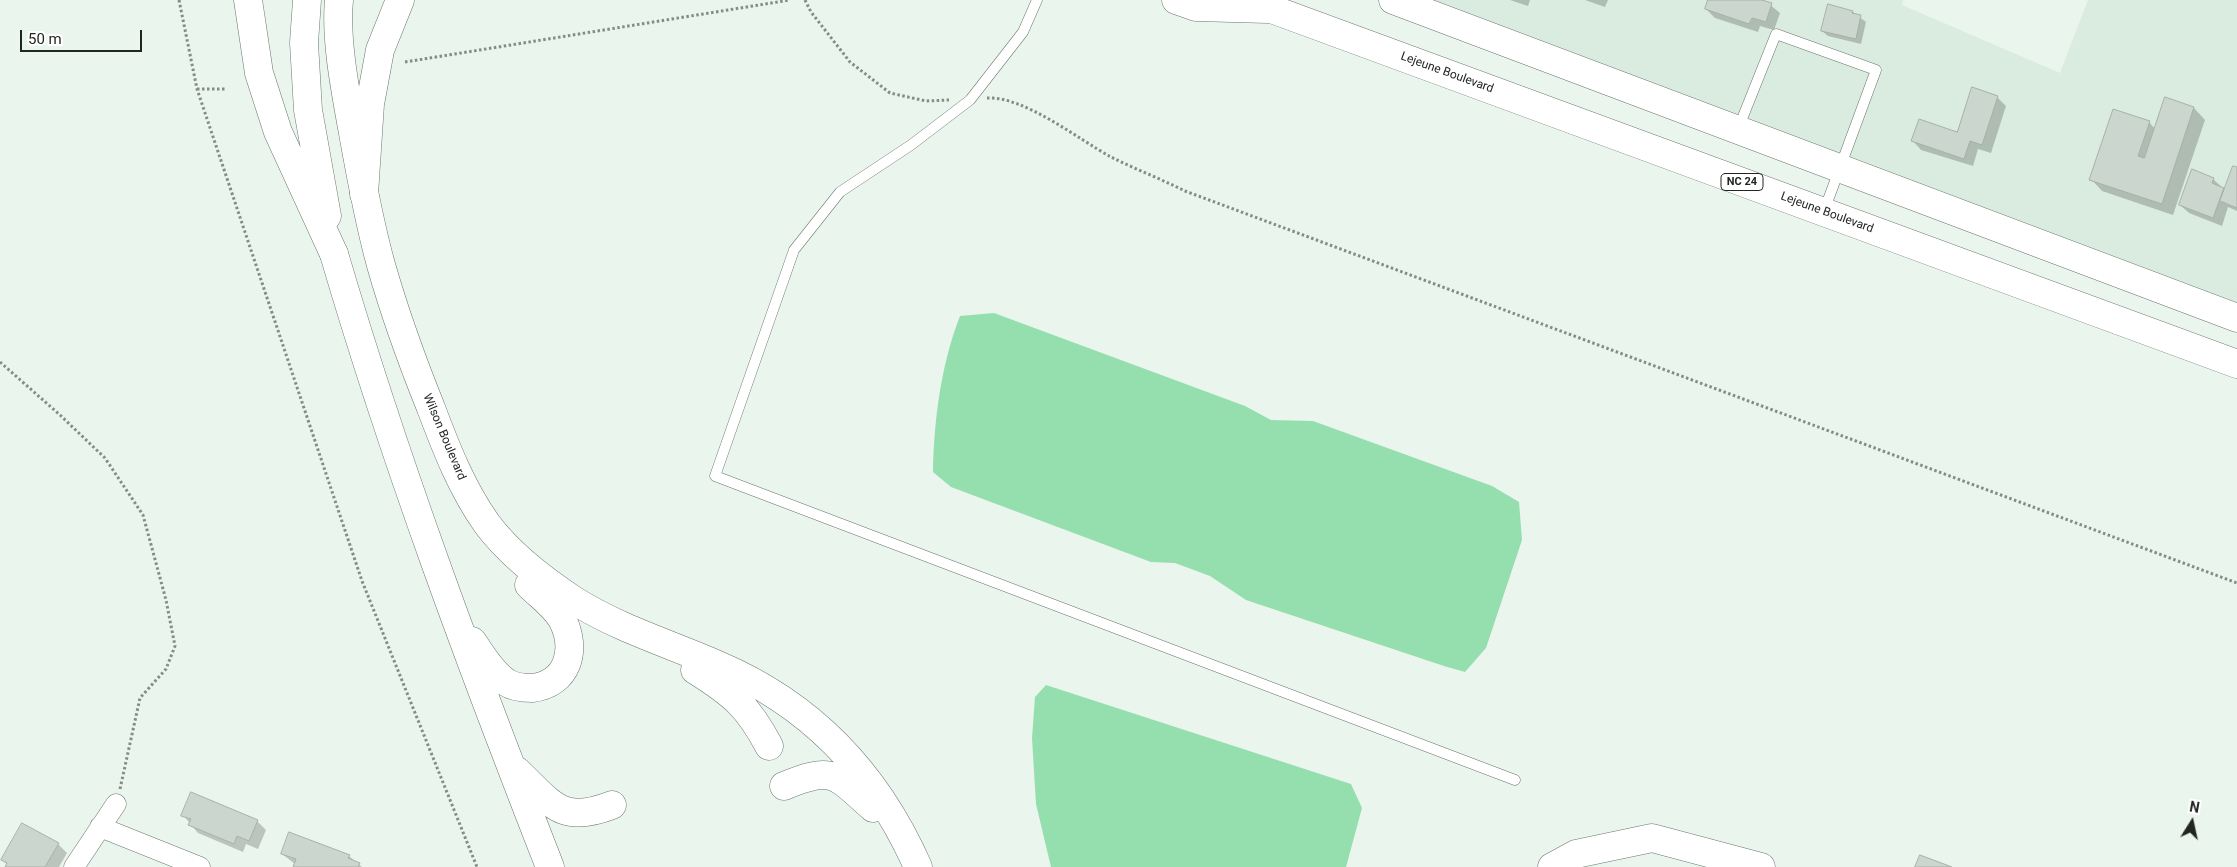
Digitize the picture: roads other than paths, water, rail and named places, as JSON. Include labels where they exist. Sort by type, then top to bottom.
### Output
[{"type":"main road","points":[[248,0],[259,73],[278,132],[334,254]]},
{"type":"main road","points":[[307,0],[304,43],[308,110],[334,254],[388,431],[454,618],[550,867]]},
{"type":"main road","name":"Wilson Boulevard","points":[[339,0],[344,82],[364,194],[381,265],[410,355],[450,457],[488,525],[516,556],[574,601],[626,628],[750,680],[812,720],[872,785],[903,834],[918,867]]},
{"type":"main road","points":[[364,194],[370,104],[380,50],[400,0]]},
{"type":"main road","name":"Lejeune Boulevard","points":[[1176,0],[1196,7],[1259,4],[2237,364]]},
{"type":"main road","points":[[1399,1],[2237,318]]},
{"type":"main road","points":[[454,618],[496,673],[507,683],[529,688],[553,682],[561,675],[566,664],[569,643],[568,632],[562,619],[519,575],[488,525]]},
{"type":"main road","points":[[626,628],[721,686],[735,697],[756,721],[768,746]]},
{"type":"main road","points":[[510,765],[560,810],[581,814],[612,805]]},
{"type":"main road","points":[[784,786],[812,775],[831,775],[840,779],[903,834]]},
{"type":"main road","points":[[1552,867],[1576,854],[1652,838],[1761,867]]},
{"type":"street","points":[[74,867],[116,804]]},
{"type":"street","points":[[100,827],[200,867]]},
{"type":"lane","points":[[1037,0],[1023,32],[970,100],[911,145],[840,192],[794,250],[715,476],[1515,780]]},
{"type":"lane","points":[[1738,129],[1776,34],[1876,70],[1823,212]]}]
